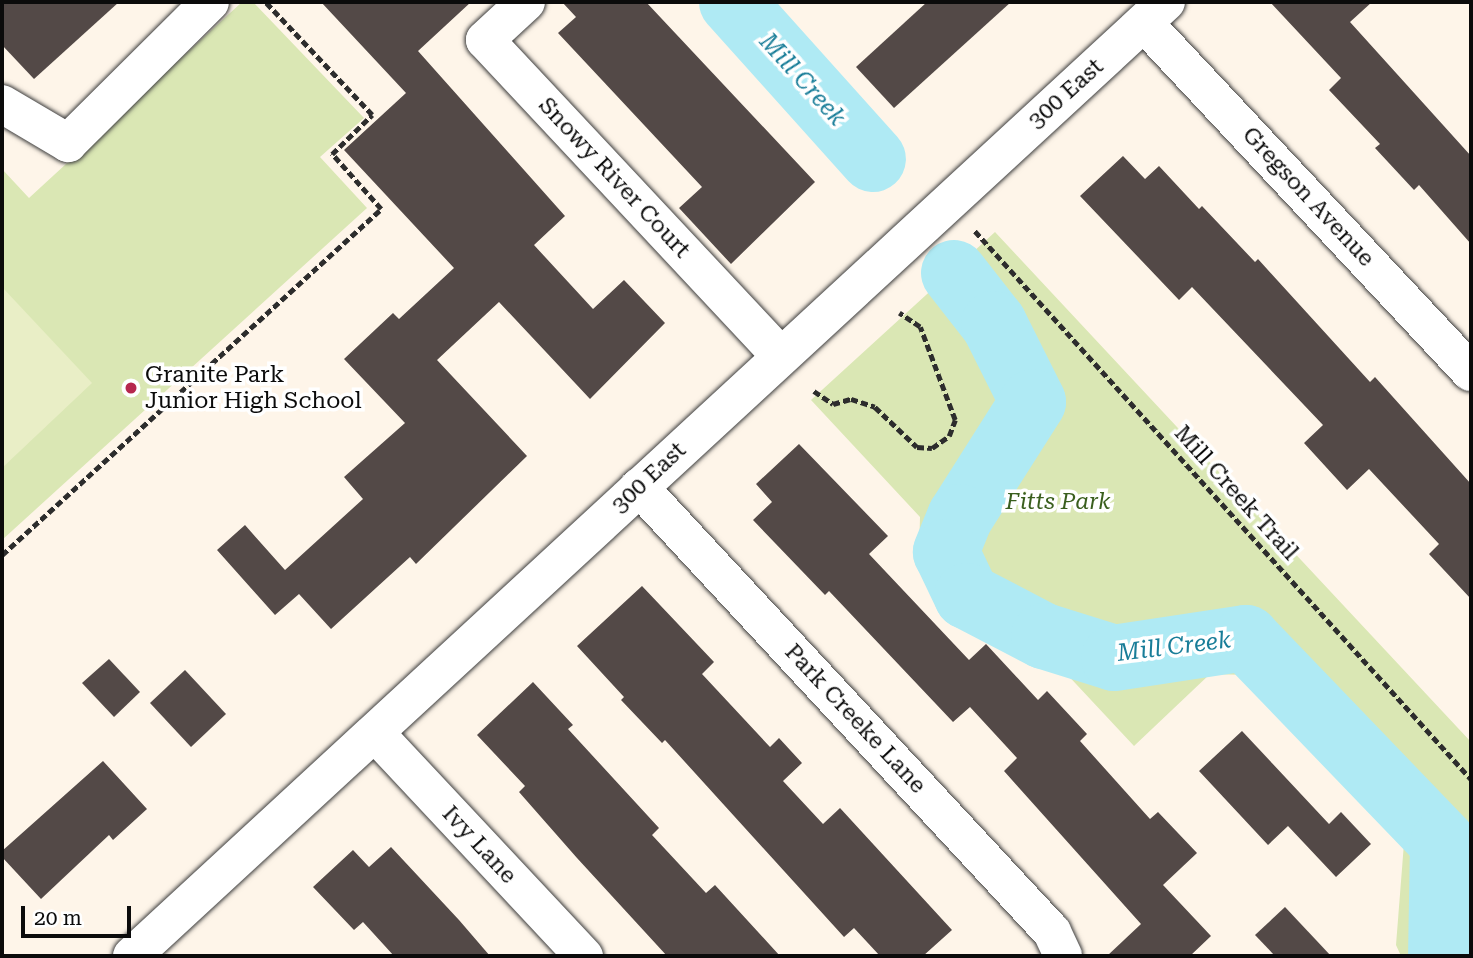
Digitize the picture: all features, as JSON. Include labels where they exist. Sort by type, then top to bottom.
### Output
[{"type":"street","points":[[2,104],[68,142],[210,2]]},
{"type":"street","name":"Snowy River Court","points":[[526,2],[485,40],[781,356]]},
{"type":"street","name":"300 East","points":[[132,956],[1155,12]]},
{"type":"street","name":"Gregson Avenue","points":[[1155,12],[1471,372]]},
{"type":"street","name":"Park Creeke Lane","points":[[639,487],[1052,932],[1063,956]]},
{"type":"street","name":"Ivy Lane","points":[[375,733],[584,956]]},
{"type":"path","points":[[2,555],[381,209],[332,154],[372,116],[265,2]]},
{"type":"path","name":"Mill Creek Trail","points":[[974,230],[1471,779]]},
{"type":"path","points":[[814,391],[833,404],[850,399],[875,407],[917,447],[933,449],[949,436],[955,420],[919,327],[900,313]]},
{"type":"green space","points":[[242,2],[253,2],[364,118],[320,157],[367,208],[2,540],[2,169],[29,198]]},
{"type":"green space","name":"Fitts Park","points":[[995,232],[1471,742],[1471,956],[1401,956],[1396,945],[1404,843],[1249,675],[1210,674],[1134,746],[1048,654],[939,596],[919,556],[920,517],[811,400]]},
{"type":"green space","points":[[2,287],[92,383],[2,468]]},
{"type":"building","points":[[2,2],[119,2],[34,79],[2,45]]},
{"type":"building","points":[[321,2],[471,2],[418,51],[565,216],[534,245],[593,309],[624,280],[665,323],[590,399],[499,302],[437,360],[527,456],[416,564],[410,557],[331,629],[299,594],[275,615],[217,550],[245,525],[285,570],[363,499],[344,477],[405,423],[344,359],[393,313],[399,319],[454,268],[344,150],[406,93]]},
{"type":"building","points":[[562,2],[646,2],[815,182],[731,264],[679,208],[702,187],[558,33],[576,17]]},
{"type":"building","points":[[927,2],[1011,2],[894,108],[856,67]]},
{"type":"building","points":[[1270,2],[1372,2],[1350,22],[1471,156],[1471,244],[1419,185],[1414,190],[1375,148],[1380,144],[1329,90],[1341,78]]},
{"type":"building","points":[[1123,156],[1145,179],[1159,166],[1199,209],[1202,206],[1255,262],[1258,259],[1370,382],[1375,377],[1471,484],[1471,599],[1429,554],[1439,544],[1369,469],[1347,490],[1304,443],[1323,425],[1192,287],[1179,300],[1080,196]]},
{"type":"building","points":[[799,444],[888,536],[869,554],[969,660],[986,644],[1038,700],[1047,691],[1087,734],[1080,741],[1150,819],[1158,812],[1197,853],[1163,885],[1211,936],[1190,956],[1107,956],[1141,924],[1004,771],[1017,758],[970,707],[953,722],[829,591],[825,595],[753,520],[772,502],[756,484]]},
{"type":"building","points":[[642,586],[714,662],[702,674],[770,747],[779,738],[802,763],[783,781],[823,824],[840,808],[952,930],[923,956],[880,956],[854,928],[844,937],[665,740],[662,743],[621,700],[624,697],[577,646]]},
{"type":"building","points":[[109,659],[140,692],[114,717],[82,683]]},
{"type":"building","points":[[185,670],[226,714],[191,747],[150,703]]},
{"type":"building","points":[[533,682],[573,725],[568,729],[659,828],[652,835],[706,893],[715,885],[780,956],[667,956],[577,858],[519,792],[525,786],[477,735]]},
{"type":"building","points":[[1242,731],[1329,824],[1341,812],[1371,844],[1336,877],[1288,826],[1268,845],[1199,771]]},
{"type":"building","points":[[103,761],[147,809],[113,840],[109,835],[41,899],[2,857],[2,851]]},
{"type":"building","points":[[391,847],[490,956],[394,956],[363,922],[354,930],[313,887],[353,850],[369,867]]},
{"type":"building","points":[[1285,907],[1331,956],[1275,956],[1255,935]]},
{"type":"waterway","name":"Mill Creek","points":[[732,2],[873,159]]},
{"type":"waterway","name":"Mill Creek","points":[[954,273],[994,324],[1033,402],[960,517],[946,552],[967,596],[1044,636],[1114,658],[1246,638],[1443,843],[1441,956]]},
{"type":"place","name":"Granite Park Junior High School","points":[[131,388]]}]
